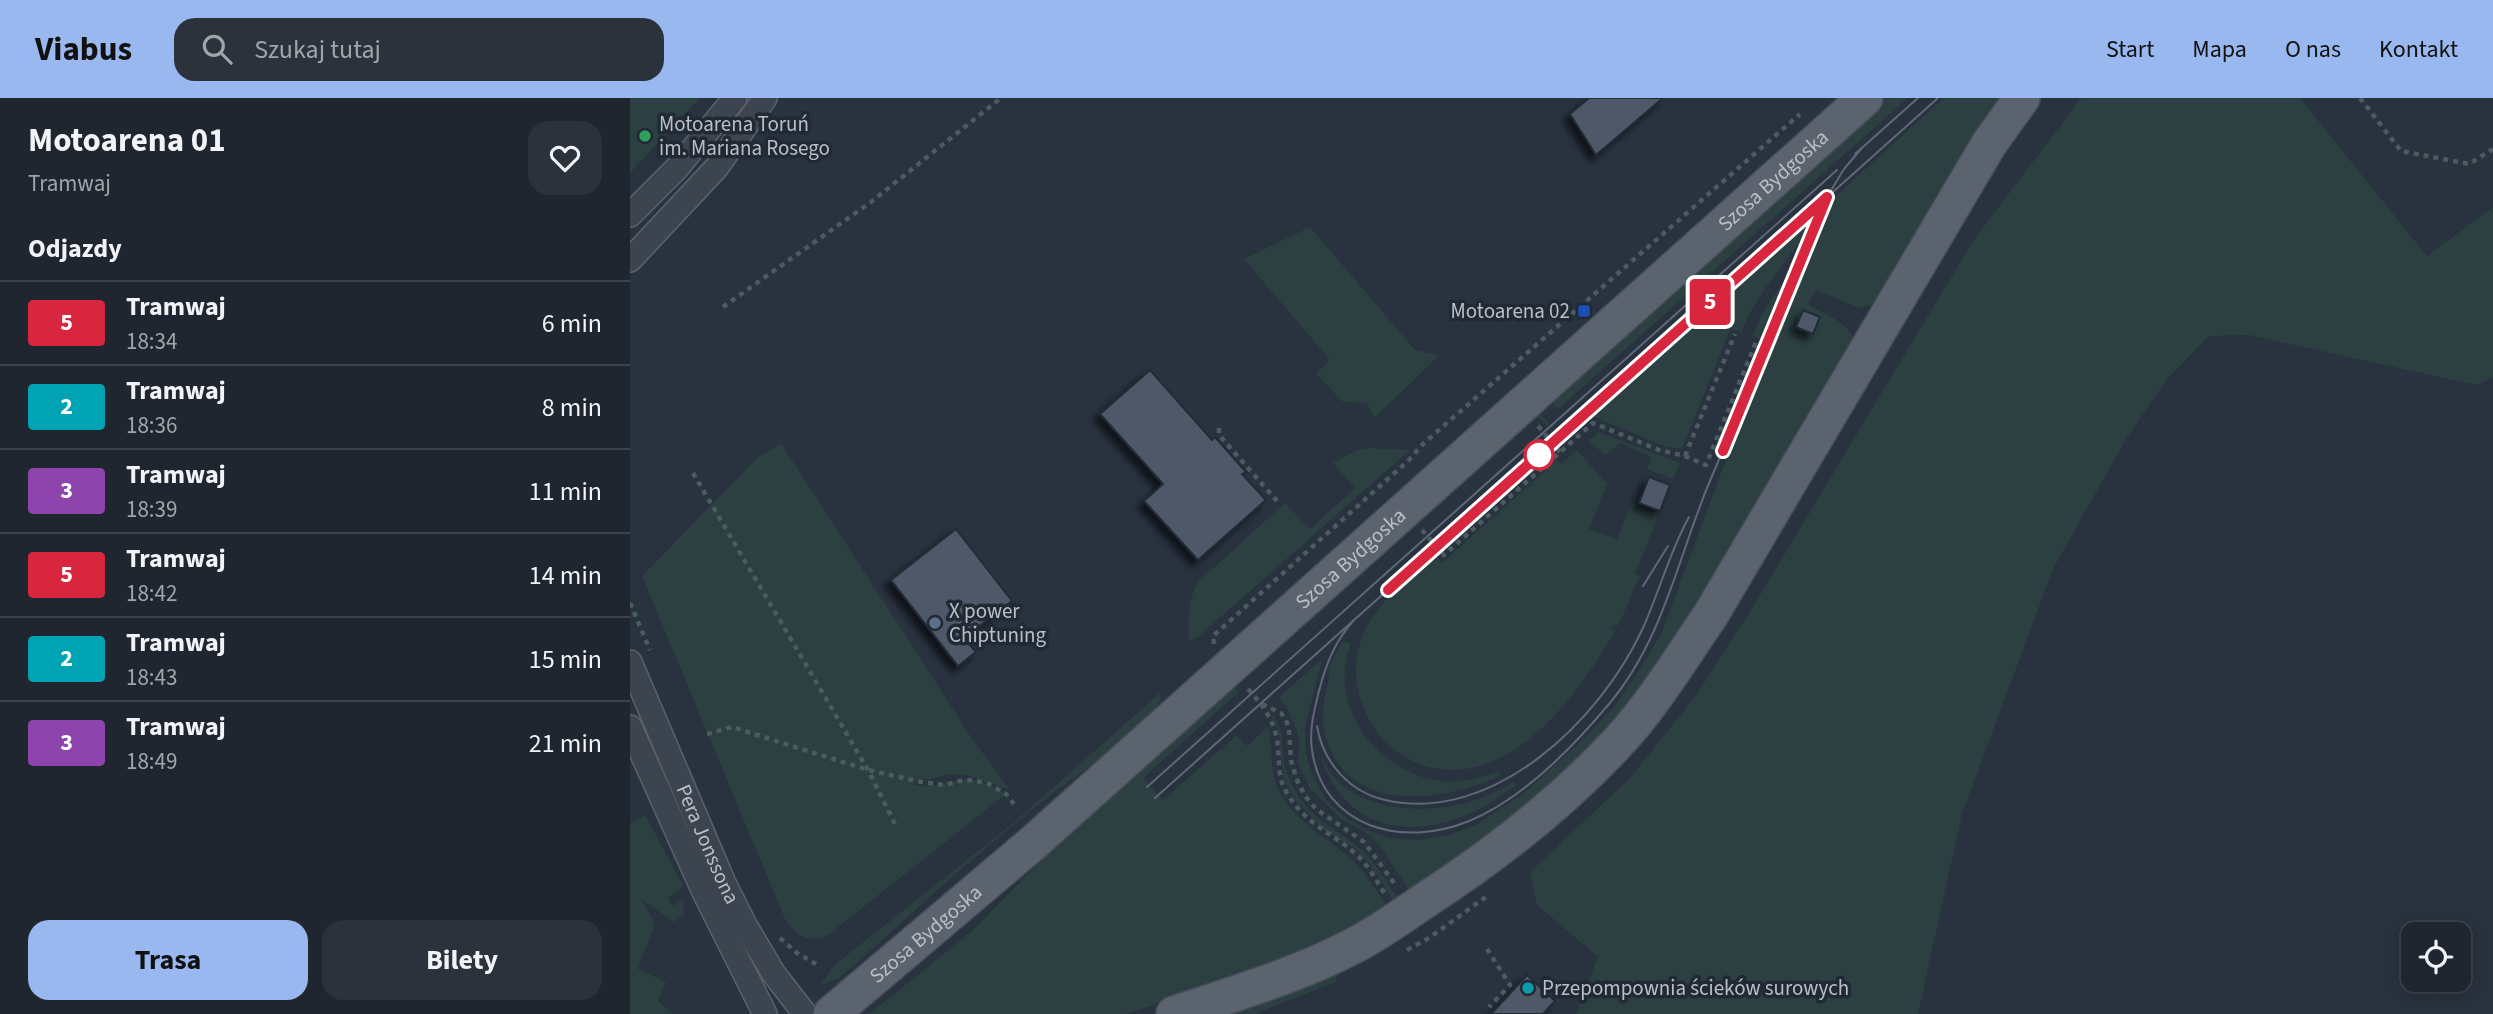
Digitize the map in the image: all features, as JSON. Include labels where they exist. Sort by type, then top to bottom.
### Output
[{"type":"main road","name":"Szosa Bydgoska","points":[[831,1014],[1033,843],[1865,98]]},
{"type":"main road","points":[[1174,1014],[1308,967],[1358,943],[1410,923],[1465,874],[1528,827],[1579,783],[1621,739],[1661,688],[1710,617],[1989,144],[2022,98]]},
{"type":"street","points":[[630,215],[677,168],[735,98]]},
{"type":"street","points":[[630,260],[717,167],[765,98]]},
{"type":"street","name":"Pera Jonssona","points":[[630,662],[724,883],[774,974],[805,1014]]},
{"type":"street","name":"Pera Jonssona","points":[[630,727],[703,890],[765,1014]]},
{"type":"path","points":[[723,307],[871,202],[1001,98]]},
{"type":"path","points":[[2360,98],[2401,151],[2469,164],[2493,149]]},
{"type":"path","points":[[1213,636],[1409,460],[1423,444],[1808,107]]},
{"type":"path","points":[[1685,456],[1735,334]]},
{"type":"path","points":[[1420,529],[1444,555],[1593,423],[1659,450],[1685,456],[1706,465],[1756,342]]},
{"type":"path","points":[[1219,428],[1219,435],[1277,501]]},
{"type":"path","points":[[693,474],[868,770],[895,824]]},
{"type":"path","points":[[630,603],[652,653]]},
{"type":"path","points":[[1262,704],[1281,713],[1286,720],[1291,760],[1305,796],[1317,809],[1372,850],[1410,923],[1358,857],[1312,824],[1292,801],[1278,773],[1276,734],[1262,704]]},
{"type":"path","points":[[707,734],[732,727],[868,770],[945,785],[959,780],[973,780],[1006,794],[1014,804]]},
{"type":"path","points":[[774,932],[797,953],[816,964]]},
{"type":"path","points":[[1487,949],[1510,985],[1489,1007]]},
{"type":"shaded area","name":"Motoarena Toruń im. Mariana Rosego","points":[[630,98],[700,98],[630,173]]},
{"type":"shaded area","points":[[1887,98],[1908,98],[1557,410],[1552,401],[1554,396]]},
{"type":"shaded area","points":[[1944,98],[2001,98],[1874,304],[1859,308],[1816,290],[1808,305],[1841,323],[1855,340],[1807,414],[1783,465],[1678,633],[1641,686],[1603,733],[1558,778],[1498,827],[1409,890],[1379,845],[1368,834],[1341,819],[1309,787],[1297,761],[1300,744],[1296,728],[1286,706],[1278,698],[1322,659],[1305,728],[1306,755],[1314,778],[1327,801],[1346,818],[1367,830],[1390,838],[1420,840],[1451,834],[1478,824],[1528,790],[1614,707],[1662,632],[1724,465],[1831,200]]},
{"type":"shaded area","points":[[2081,98],[2300,98],[2427,256],[2493,207],[2493,378],[2476,385],[2249,335],[2209,336],[2167,379],[2126,439],[2053,569],[1962,814],[1918,1014],[1576,1014],[1598,957],[1537,905],[1530,872],[1631,777],[1697,694],[1754,605],[1973,241]]},
{"type":"shaded area","points":[[1806,224],[1810,226],[1756,302],[1741,332],[1731,328],[1682,449],[1664,446],[1592,416]]},
{"type":"shaded area","points":[[1310,227],[1415,350],[1440,355],[1374,418],[1367,403],[1343,402],[1316,374],[1330,360],[1244,259]]},
{"type":"shaded area","points":[[1785,280],[1780,293],[1783,295],[1764,340],[1752,336],[1765,308]]},
{"type":"shaded area","points":[[1537,414],[1542,415],[1549,423],[1547,425],[1538,417],[1254,671],[1250,667]]},
{"type":"shaded area","points":[[1599,432],[1680,463],[1673,479],[1647,469],[1651,457],[1620,443],[1605,455],[1589,441]]},
{"type":"shaded area","points":[[781,443],[973,740],[1010,790],[967,775],[949,774],[922,779],[913,784],[928,786],[974,780],[1006,794],[828,935],[815,939],[798,934],[785,919],[642,576],[756,459]]},
{"type":"shaded area","points":[[1369,448],[1410,450],[1189,642],[1190,604],[1198,582],[1285,503],[1310,529],[1355,488],[1333,463],[1355,451]]},
{"type":"shaded area","points":[[1577,450],[1607,484],[1589,529],[1617,539],[1632,503],[1659,514],[1635,574],[1640,576],[1618,626],[1613,624],[1611,628],[1615,632],[1576,691],[1524,744],[1483,765],[1451,770],[1422,765],[1397,751],[1377,731],[1363,706],[1356,678],[1359,649],[1371,619],[1392,593],[1435,556],[1442,563],[1557,460],[1561,464]]},
{"type":"shaded area","points":[[1342,641],[1351,644],[1345,667],[1346,690],[1352,712],[1363,733],[1378,750],[1397,765],[1418,775],[1441,781],[1463,781],[1499,771],[1500,776],[1450,792],[1423,796],[1397,795],[1372,789],[1351,777],[1334,758],[1323,723],[1330,671],[1328,669]]},
{"type":"shaded area","points":[[1232,686],[1239,692],[1143,778],[1163,800],[1237,735],[1247,746],[1268,726],[1274,775],[1286,801],[1303,820],[1357,865],[1388,908],[1257,970],[1126,1014],[869,1014],[971,932],[1088,813]]},
{"type":"shaded area","points":[[1161,692],[1151,717],[1126,741],[1012,826],[839,978],[820,986],[833,966],[1011,825]]},
{"type":"shaded area","points":[[1274,716],[1281,731],[1287,773],[1299,797],[1319,819],[1369,858],[1400,902],[1396,904],[1356,849],[1324,830],[1295,800],[1283,777],[1278,729],[1271,717]]},
{"type":"shaded area","points":[[1320,755],[1335,778],[1348,789],[1380,804],[1398,807],[1417,809],[1452,806],[1481,798],[1514,782],[1516,785],[1481,809],[1451,821],[1404,827],[1382,823],[1362,814],[1345,800],[1331,780]]},
{"type":"shaded area","points":[[645,815],[684,887],[667,898],[672,906],[683,900],[684,915],[674,922],[641,899],[655,923],[638,969],[666,982],[658,1001],[673,1014],[630,1014],[630,823]]},
{"type":"shaded area","points":[[1336,970],[1336,982],[1255,1014],[1226,1014]]},
{"type":"building","points":[[1589,98],[1663,98],[1596,155],[1570,114]]},
{"type":"building","points":[[1803,310],[1820,317],[1813,334],[1796,327]]},
{"type":"building","points":[[1150,370],[1212,440],[1215,437],[1246,472],[1242,474],[1266,500],[1198,560],[1144,501],[1163,484],[1100,414]]},
{"type":"building","points":[[1649,477],[1670,485],[1660,511],[1639,503]]},
{"type":"building","points":[[956,529],[1012,601],[964,638],[976,652],[958,666],[891,580]]},
{"type":"building","name":"Przepompownia ścieków surowych","points":[[1527,975],[1555,1001],[1543,1014],[1491,1014]]},
{"type":"tram line","points":[[1855,154],[1918,98]]},
{"type":"tram line","points":[[1155,798],[1938,98]]},
{"type":"tram line","points":[[1354,620],[1336,645],[1328,662],[1315,706],[1311,735],[1319,777],[1332,798],[1349,814],[1370,825],[1394,831],[1444,829],[1488,812],[1545,771],[1609,704],[1642,654],[1667,600],[1707,488],[1827,197],[1844,169],[1861,149]]},
{"type":"tram line","points":[[1147,787],[1837,170]]},
{"type":"tram line","name":"5","points":[[1388,590],[1827,197],[1723,451]]},
{"type":"tram line","points":[[1317,726],[1325,752],[1340,774],[1360,790],[1385,800],[1425,804],[1465,797],[1503,781],[1538,758],[1571,730],[1599,698],[1623,664],[1642,630],[1689,517]]},
{"type":"tram line","points":[[1643,586],[1668,546]]},
{"type":"place","name":"Motoarena Toruń im. Mariana Rosego","points":[[645,136]]},
{"type":"place","name":"Motoarena 02","points":[[1584,311]]},
{"type":"place","name":"X power Chiptuning","points":[[935,623]]},
{"type":"place","name":"Przepompownia ścieków surowych","points":[[1528,988]]}]
